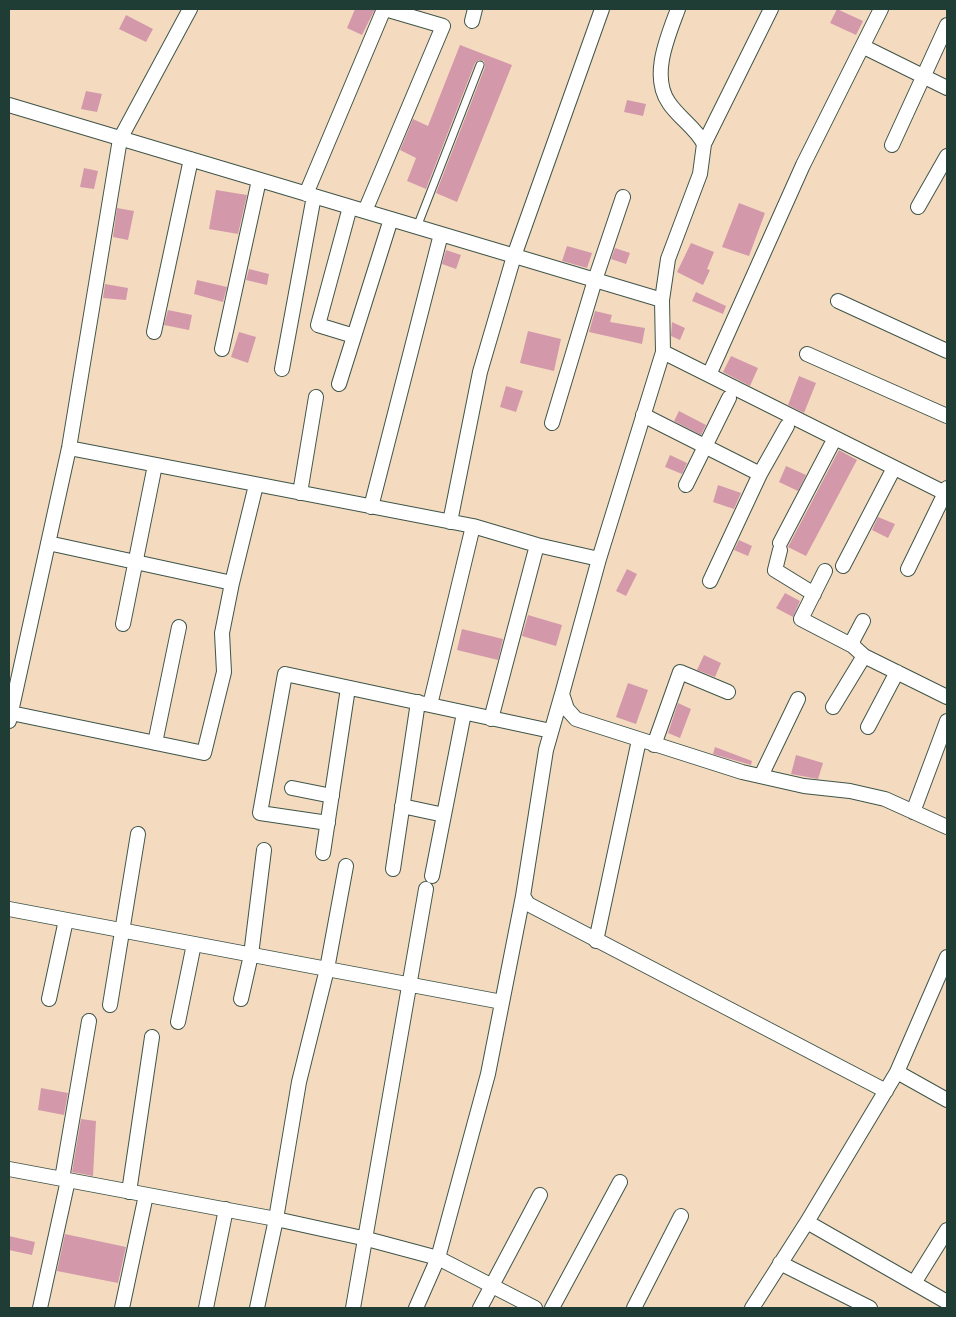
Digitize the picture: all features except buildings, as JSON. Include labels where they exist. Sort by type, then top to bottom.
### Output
[{"type":"street","points":[[190,9],[120,139],[69,448],[10,717],[204,753],[224,672],[222,633],[256,484]]},
{"type":"street","points":[[282,370],[310,195],[384,9],[443,26],[365,211]]},
{"type":"street","points":[[450,522],[480,372],[514,256],[602,9]]},
{"type":"street","points":[[678,9],[667,38],[661,76],[662,88],[668,102],[704,144]]},
{"type":"street","points":[[416,1308],[438,1258],[488,1074],[523,896],[551,731],[599,559],[663,352],[662,300],[668,260],[700,174],[704,144],[771,9]]},
{"type":"street","points":[[709,375],[803,165],[881,9]]},
{"type":"street","points":[[892,145],[947,25]]},
{"type":"street","points":[[864,46],[947,88]]},
{"type":"street","points":[[9,105],[662,300]]},
{"type":"street","points":[[918,207],[947,156]]},
{"type":"street","points":[[154,332],[191,160]]},
{"type":"street","points":[[222,349],[259,180]]},
{"type":"street","points":[[552,423],[595,280],[623,196]]},
{"type":"street","points":[[350,207],[318,324],[354,336]]},
{"type":"street","points":[[339,384],[391,219]]},
{"type":"street","points":[[371,507],[440,234]]},
{"type":"street","points":[[838,301],[947,350]]},
{"type":"street","points":[[663,352],[894,468],[946,491],[908,569]]},
{"type":"street","points":[[807,354],[947,416]]},
{"type":"street","points":[[300,493],[316,397]]},
{"type":"street","points":[[686,485],[729,398]]},
{"type":"street","points":[[643,415],[760,474]]},
{"type":"street","points":[[710,581],[760,474],[787,426]]},
{"type":"street","points":[[814,594],[774,570],[780,546],[835,438]]},
{"type":"street","points":[[69,448],[473,526],[537,545],[599,559]]},
{"type":"street","points":[[123,624],[156,465]]},
{"type":"street","points":[[843,566],[894,468]]},
{"type":"street","points":[[393,869],[402,806],[424,704],[473,526]]},
{"type":"street","points":[[48,543],[136,560],[232,583]]},
{"type":"street","points":[[491,719],[537,545]]},
{"type":"street","points":[[825,571],[801,618],[853,646],[864,656],[947,697]]},
{"type":"street","points":[[853,646],[853,640],[863,621]]},
{"type":"street","points":[[155,743],[179,627]]},
{"type":"street","points":[[833,707],[864,656]]},
{"type":"street","points":[[654,745],[680,672],[728,692]]},
{"type":"street","points":[[868,727],[897,672]]},
{"type":"street","points":[[328,823],[260,813],[285,674],[551,731]]},
{"type":"street","points":[[323,853],[348,688]]},
{"type":"street","points":[[562,694],[567,708],[576,719],[654,745],[761,776],[885,799],[947,827]]},
{"type":"street","points":[[761,776],[798,699]]},
{"type":"street","points":[[432,876],[464,713]]},
{"type":"street","points":[[913,812],[947,721]]},
{"type":"street","points":[[596,941],[639,740]]},
{"type":"street","points":[[292,788],[332,796]]},
{"type":"street","points":[[402,806],[444,815]]},
{"type":"street","points":[[110,1006],[138,834]]},
{"type":"street","points":[[241,998],[250,955],[264,850]]},
{"type":"street","points":[[257,1308],[276,1219],[299,1082],[327,969],[346,866]]},
{"type":"street","points":[[353,1308],[367,1239],[408,985],[426,889]]},
{"type":"street","points":[[523,896],[528,904],[596,941],[886,1091]]},
{"type":"street","points":[[9,909],[502,1002]]},
{"type":"street","points":[[49,999],[66,920]]},
{"type":"street","points":[[178,1022],[194,944]]},
{"type":"street","points":[[752,1308],[807,1222],[898,1072],[947,957]]},
{"type":"street","points":[[40,1308],[65,1180],[89,1021]]},
{"type":"street","points":[[129,1192],[152,1037]]},
{"type":"street","points":[[898,1072],[947,1100]]},
{"type":"street","points":[[9,1169],[276,1219],[367,1239],[438,1258],[535,1308]]},
{"type":"street","points":[[552,1308],[620,1182]]},
{"type":"street","points":[[122,1308],[146,1195]]},
{"type":"street","points":[[480,1308],[540,1195]]},
{"type":"street","points":[[206,1308],[226,1210]]},
{"type":"street","points":[[634,1308],[681,1216]]},
{"type":"street","points":[[807,1222],[947,1302]]},
{"type":"street","points":[[914,1283],[947,1230]]},
{"type":"street","points":[[780,1263],[870,1308]]},
{"type":"lane","points":[[417,227],[480,65]]}]
